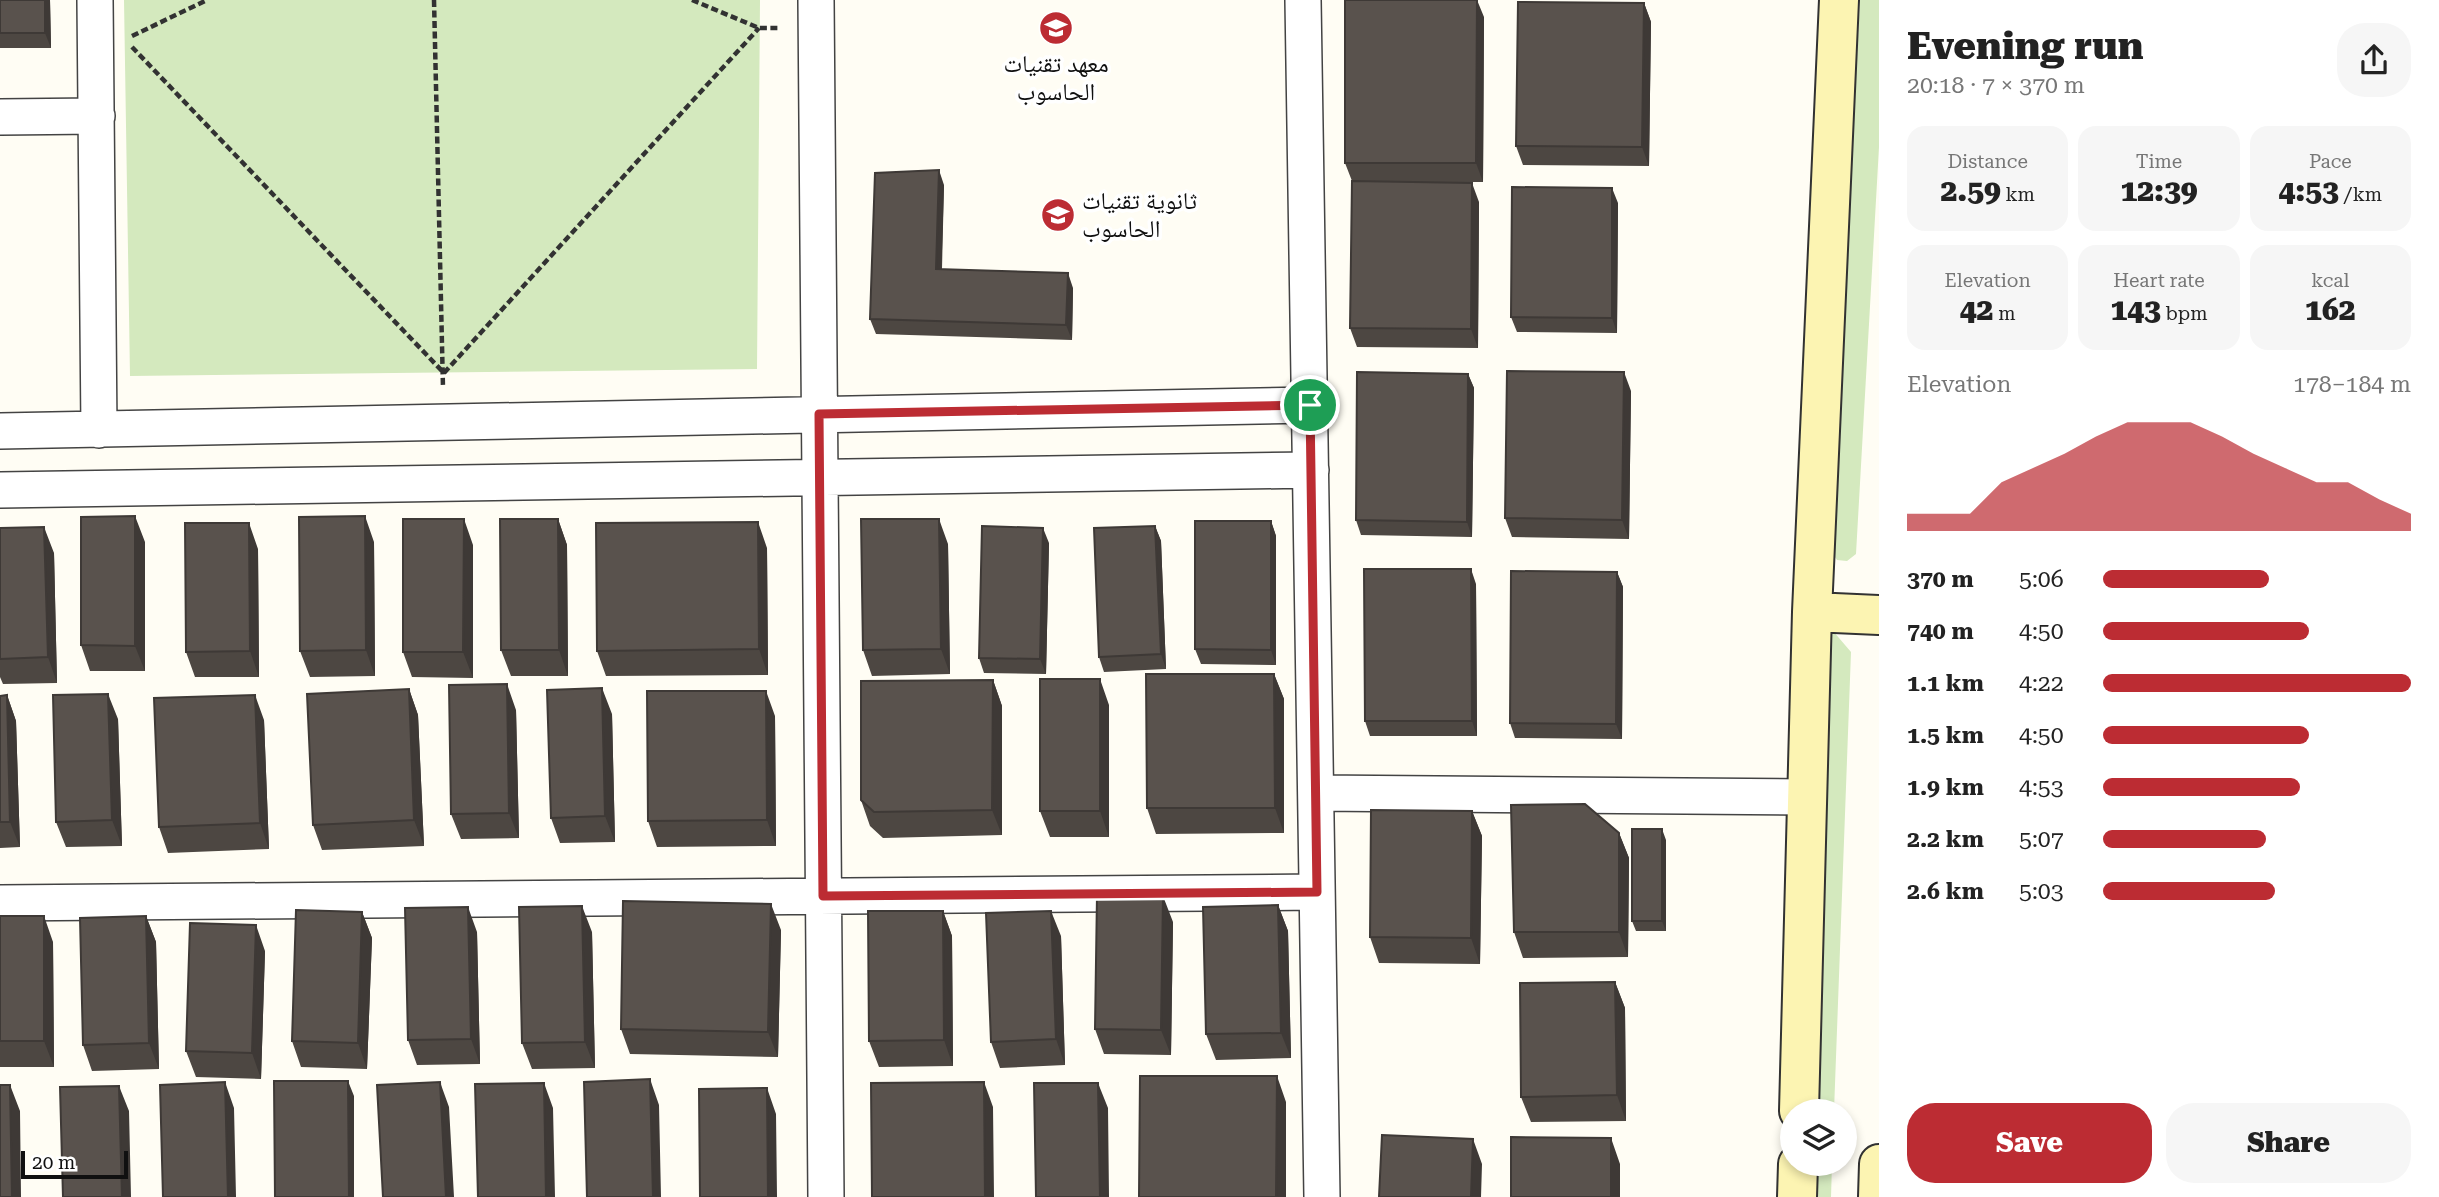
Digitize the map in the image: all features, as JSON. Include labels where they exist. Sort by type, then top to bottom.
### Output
[{"type":"main road","points":[[1799,1099],[1812,612],[1839,0]]},
{"type":"main road","points":[[1812,612],[1879,615]]},
{"type":"main road","points":[[1878,1197],[1879,1164]]},
{"type":"main road","points":[[1797,1197],[1798,1176]]},
{"type":"street","points":[[95,0],[99,430]]},
{"type":"street","points":[[816,0],[826,1197]]},
{"type":"street","points":[[1303,0],[1322,1197]]},
{"type":"street","points":[[0,117],[97,116]]},
{"type":"street","points":[[0,431],[1310,405]]},
{"type":"street","points":[[0,490],[1311,470]]},
{"type":"street","points":[[1316,793],[1807,797]]},
{"type":"street","points":[[0,903],[1317,892]]},
{"type":"path","points":[[207,0],[125,39],[444,373]]},
{"type":"path","points":[[434,0],[444,373]]},
{"type":"path","points":[[444,373],[760,28],[692,0]]},
{"type":"green space","points":[[124,0],[760,0],[757,369],[130,376]]},
{"type":"green space","points":[[1860,0],[1879,0],[1879,147],[1856,554],[1847,561],[1837,560],[1830,550]]},
{"type":"green space","points":[[1833,631],[1851,652],[1834,1099],[1802,1099],[1819,648]]},
{"type":"green space","points":[[1800,1176],[1832,1176],[1831,1197],[1799,1197]]},
{"type":"building","points":[[0,0],[45,0],[45,33],[0,33]]},
{"type":"building","points":[[1345,0],[1477,0],[1476,163],[1345,163]]},
{"type":"building","points":[[1518,2],[1644,3],[1642,147],[1516,146]]},
{"type":"building","points":[[939,170],[936,269],[1068,273],[1066,325],[870,319],[875,173]]},
{"type":"building","points":[[1352,181],[1472,183],[1471,329],[1350,328]]},
{"type":"building","points":[[1512,187],[1612,188],[1612,318],[1511,317]]},
{"type":"building","points":[[1507,371],[1624,372],[1622,520],[1505,518]]},
{"type":"building","points":[[1357,372],[1468,374],[1467,522],[1356,520]]},
{"type":"building","points":[[135,516],[135,646],[81,645],[81,517]]},
{"type":"building","points":[[365,516],[366,650],[300,651],[299,517]]},
{"type":"building","points":[[403,519],[464,519],[463,652],[403,652]]},
{"type":"building","points":[[500,519],[558,519],[559,650],[501,650]]},
{"type":"building","points":[[861,519],[939,519],[941,649],[863,650]]},
{"type":"building","points":[[1195,521],[1271,521],[1271,650],[1195,649]]},
{"type":"building","points":[[758,522],[759,649],[597,651],[596,523]]},
{"type":"building","points":[[185,523],[249,523],[250,651],[186,652]]},
{"type":"building","points":[[982,526],[1043,528],[1040,659],[979,658]]},
{"type":"building","points":[[1155,526],[1161,654],[1099,657],[1094,528]]},
{"type":"building","points":[[44,527],[48,657],[0,659],[0,528]]},
{"type":"building","points":[[1364,569],[1471,569],[1472,721],[1365,721]]},
{"type":"building","points":[[1511,571],[1617,572],[1616,724],[1510,723]]},
{"type":"building","points":[[1146,674],[1274,674],[1275,808],[1147,808]]},
{"type":"building","points":[[1040,679],[1100,679],[1100,811],[1040,811]]},
{"type":"building","points":[[993,680],[992,810],[874,812],[861,800],[861,681]]},
{"type":"building","points":[[507,684],[509,813],[451,814],[449,685]]},
{"type":"building","points":[[602,688],[605,816],[551,818],[547,690]]},
{"type":"building","points":[[409,689],[414,820],[313,825],[307,694]]},
{"type":"building","points":[[647,691],[766,691],[767,820],[648,821]]},
{"type":"building","points":[[108,694],[112,820],[56,822],[53,695]]},
{"type":"building","points":[[7,695],[10,822],[0,822],[0,696]]},
{"type":"building","points":[[255,695],[260,823],[159,827],[154,698]]},
{"type":"building","points":[[1585,804],[1619,833],[1619,932],[1514,932],[1511,805]]},
{"type":"building","points":[[1371,810],[1472,811],[1471,938],[1370,937]]},
{"type":"building","points":[[1632,829],[1662,829],[1662,921],[1632,921]]},
{"type":"building","points":[[1097,895],[1163,896],[1161,1030],[1095,1029]]},
{"type":"building","points":[[623,901],[771,904],[768,1032],[621,1029]]},
{"type":"building","points":[[1278,905],[1281,1033],[1206,1034],[1203,907]]},
{"type":"building","points":[[582,906],[585,1042],[522,1043],[519,907]]},
{"type":"building","points":[[468,907],[471,1039],[408,1040],[405,908]]},
{"type":"building","points":[[296,910],[362,912],[358,1043],[292,1041]]},
{"type":"building","points":[[868,911],[943,911],[944,1040],[869,1041]]},
{"type":"building","points":[[1051,911],[1056,1039],[991,1042],[986,913]]},
{"type":"building","points":[[0,916],[44,916],[44,1041],[0,1041]]},
{"type":"building","points":[[146,916],[149,1043],[83,1045],[80,918]]},
{"type":"building","points":[[190,923],[256,925],[252,1053],[186,1051]]},
{"type":"building","points":[[1615,982],[1617,1095],[1521,1097],[1520,983]]},
{"type":"building","points":[[1140,1076],[1277,1076],[1276,1197],[1139,1197]]},
{"type":"building","points":[[650,1079],[653,1197],[587,1197],[584,1082]]},
{"type":"building","points":[[274,1081],[348,1081],[349,1197],[275,1197]]},
{"type":"building","points":[[225,1082],[228,1197],[163,1197],[160,1085]]},
{"type":"building","points":[[440,1082],[446,1197],[383,1197],[377,1085]]},
{"type":"building","points":[[984,1082],[985,1197],[872,1197],[871,1083]]},
{"type":"building","points":[[544,1083],[546,1197],[478,1197],[475,1084]]},
{"type":"building","points":[[1034,1083],[1098,1083],[1100,1197],[1036,1197]]},
{"type":"building","points":[[0,1085],[10,1085],[12,1197],[0,1197]]},
{"type":"building","points":[[119,1086],[122,1197],[63,1197],[60,1087]]},
{"type":"building","points":[[767,1088],[768,1197],[700,1197],[699,1089]]},
{"type":"building","points":[[1382,1135],[1473,1139],[1471,1197],[1379,1197]]},
{"type":"building","points":[[1511,1137],[1611,1138],[1611,1197],[1511,1197]]},
{"type":"place","name":"معهد تقنيات الحاسوب","points":[[1056,28]]},
{"type":"place","name":"ثانوية تقنيات الحاسوب","points":[[1058,215]]},
{"type":"route","points":[[1310,405],[1317,892],[823,896],[819,414],[1310,405]]}]
